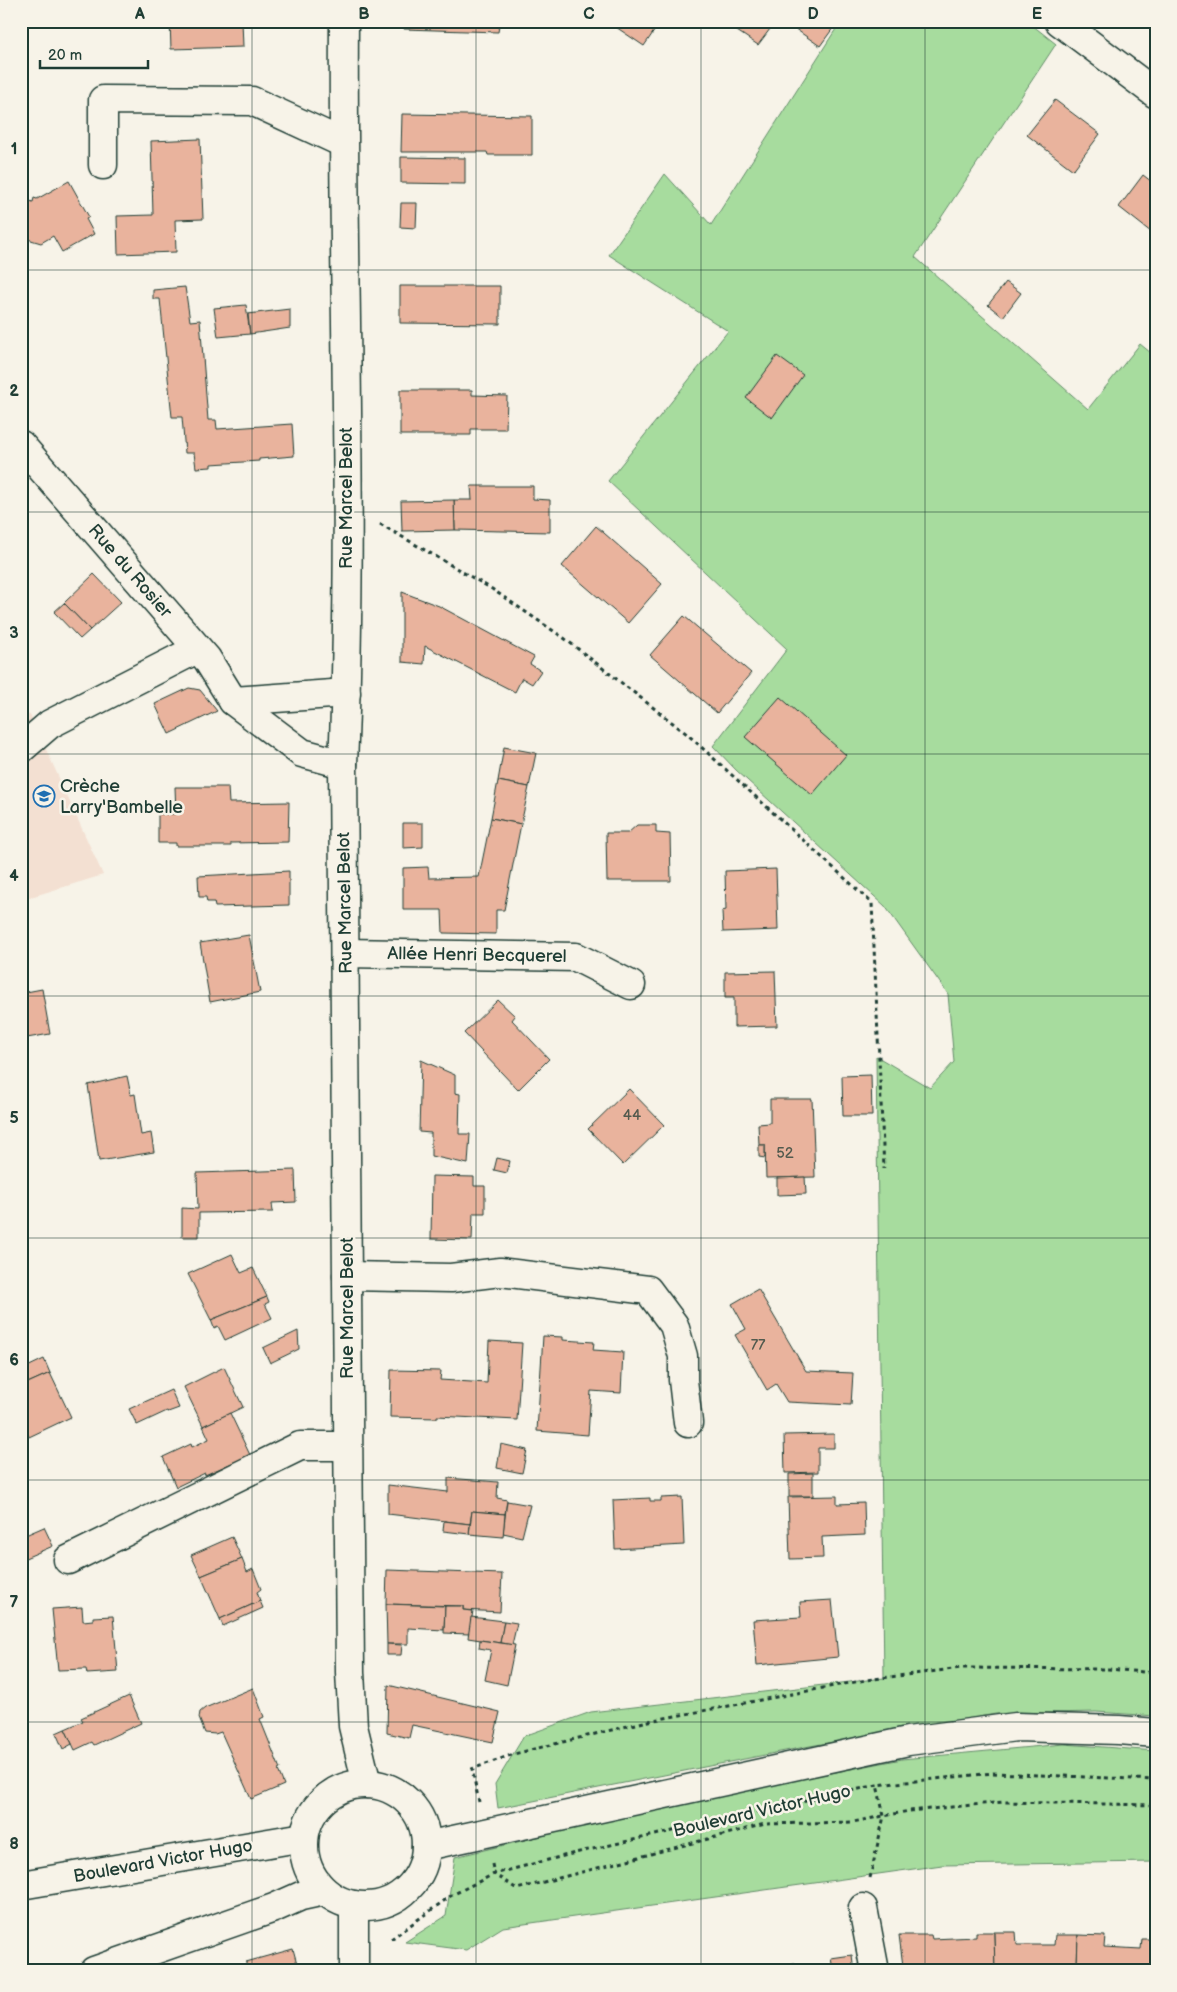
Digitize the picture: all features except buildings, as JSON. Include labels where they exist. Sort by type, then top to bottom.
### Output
[{"type":"main road","name":"Rue Marcel Belot","points":[[344,21],[343,143],[347,505],[346,693],[343,764],[348,1276],[347,1446],[350,1672],[354,1726],[367,1784]]},
{"type":"main road","points":[[1059,21],[1156,94]]},
{"type":"main road","points":[[103,165],[103,100],[252,101],[343,143]]},
{"type":"main road","name":"Rue du Rosier","points":[[21,445],[207,659],[233,701],[302,753],[343,764]]},
{"type":"main road","points":[[21,749],[50,724],[197,649]]},
{"type":"main road","points":[[233,701],[346,693]]},
{"type":"main road","name":"Allée Henri Becquerel","points":[[346,953],[576,957],[631,985]]},
{"type":"main road","points":[[348,1276],[451,1278],[500,1272],[648,1290],[674,1325],[683,1356],[683,1380],[688,1423]]},
{"type":"main road","points":[[68,1560],[300,1446],[347,1446]]},
{"type":"main road","name":"Boulevard Victor Hugo","points":[[426,1846],[908,1740],[1016,1727],[1119,1730],[1156,1734]]},
{"type":"main road","points":[[367,1784],[385,1787],[402,1796],[415,1810],[423,1827],[426,1846],[422,1866],[412,1884],[395,1898],[375,1905],[354,1905],[338,1900],[324,1891],[312,1876],[305,1857],[304,1837],[309,1820],[319,1805],[332,1793],[349,1786],[367,1784]]},
{"type":"main road","name":"Boulevard Victor Hugo","points":[[21,1886],[304,1837]]},
{"type":"main road","points":[[94,1971],[274,1908],[301,1896],[324,1891]]},
{"type":"main road","points":[[354,1905],[354,1971]]},
{"type":"main road","points":[[863,1908],[875,1971]]},
{"type":"path","points":[[347,505],[492,588],[564,638],[687,734],[872,903],[884,1169]]},
{"type":"path","points":[[1156,1673],[1108,1669],[962,1668],[866,1680],[644,1722],[514,1754],[472,1769],[494,1874],[517,1889],[764,1824],[853,1822],[909,1811],[1004,1802],[1156,1805]]},
{"type":"path","name":"Boulevard Victor Hugo","points":[[391,1940],[452,1895],[494,1874],[575,1853],[877,1785],[994,1773],[1156,1780]]},
{"type":"path","points":[[863,1908],[884,1816],[877,1785]]},
{"type":"shaded area","name":"Crèche Larry'Bambelle","points":[[30,714],[103,875],[21,900],[21,717]]},
{"type":"green space","points":[[841,21],[1027,21],[1056,44],[915,257],[1088,409],[1140,344],[1156,357],[1156,1716],[1096,1712],[996,1714],[810,1746],[498,1808],[495,1784],[524,1736],[591,1712],[884,1678],[876,1056],[930,1088],[954,1062],[948,994],[885,906],[736,770],[713,746],[787,649],[608,481],[728,331],[609,255],[665,174],[711,225]]},
{"type":"green space","points":[[1064,1744],[1156,1751],[1156,1862],[942,1865],[503,1927],[466,1950],[405,1942],[446,1916],[455,1857],[683,1802],[902,1759]]},
{"type":"place","name":"Crèche Larry'Bambelle","points":[[44,796]]}]
